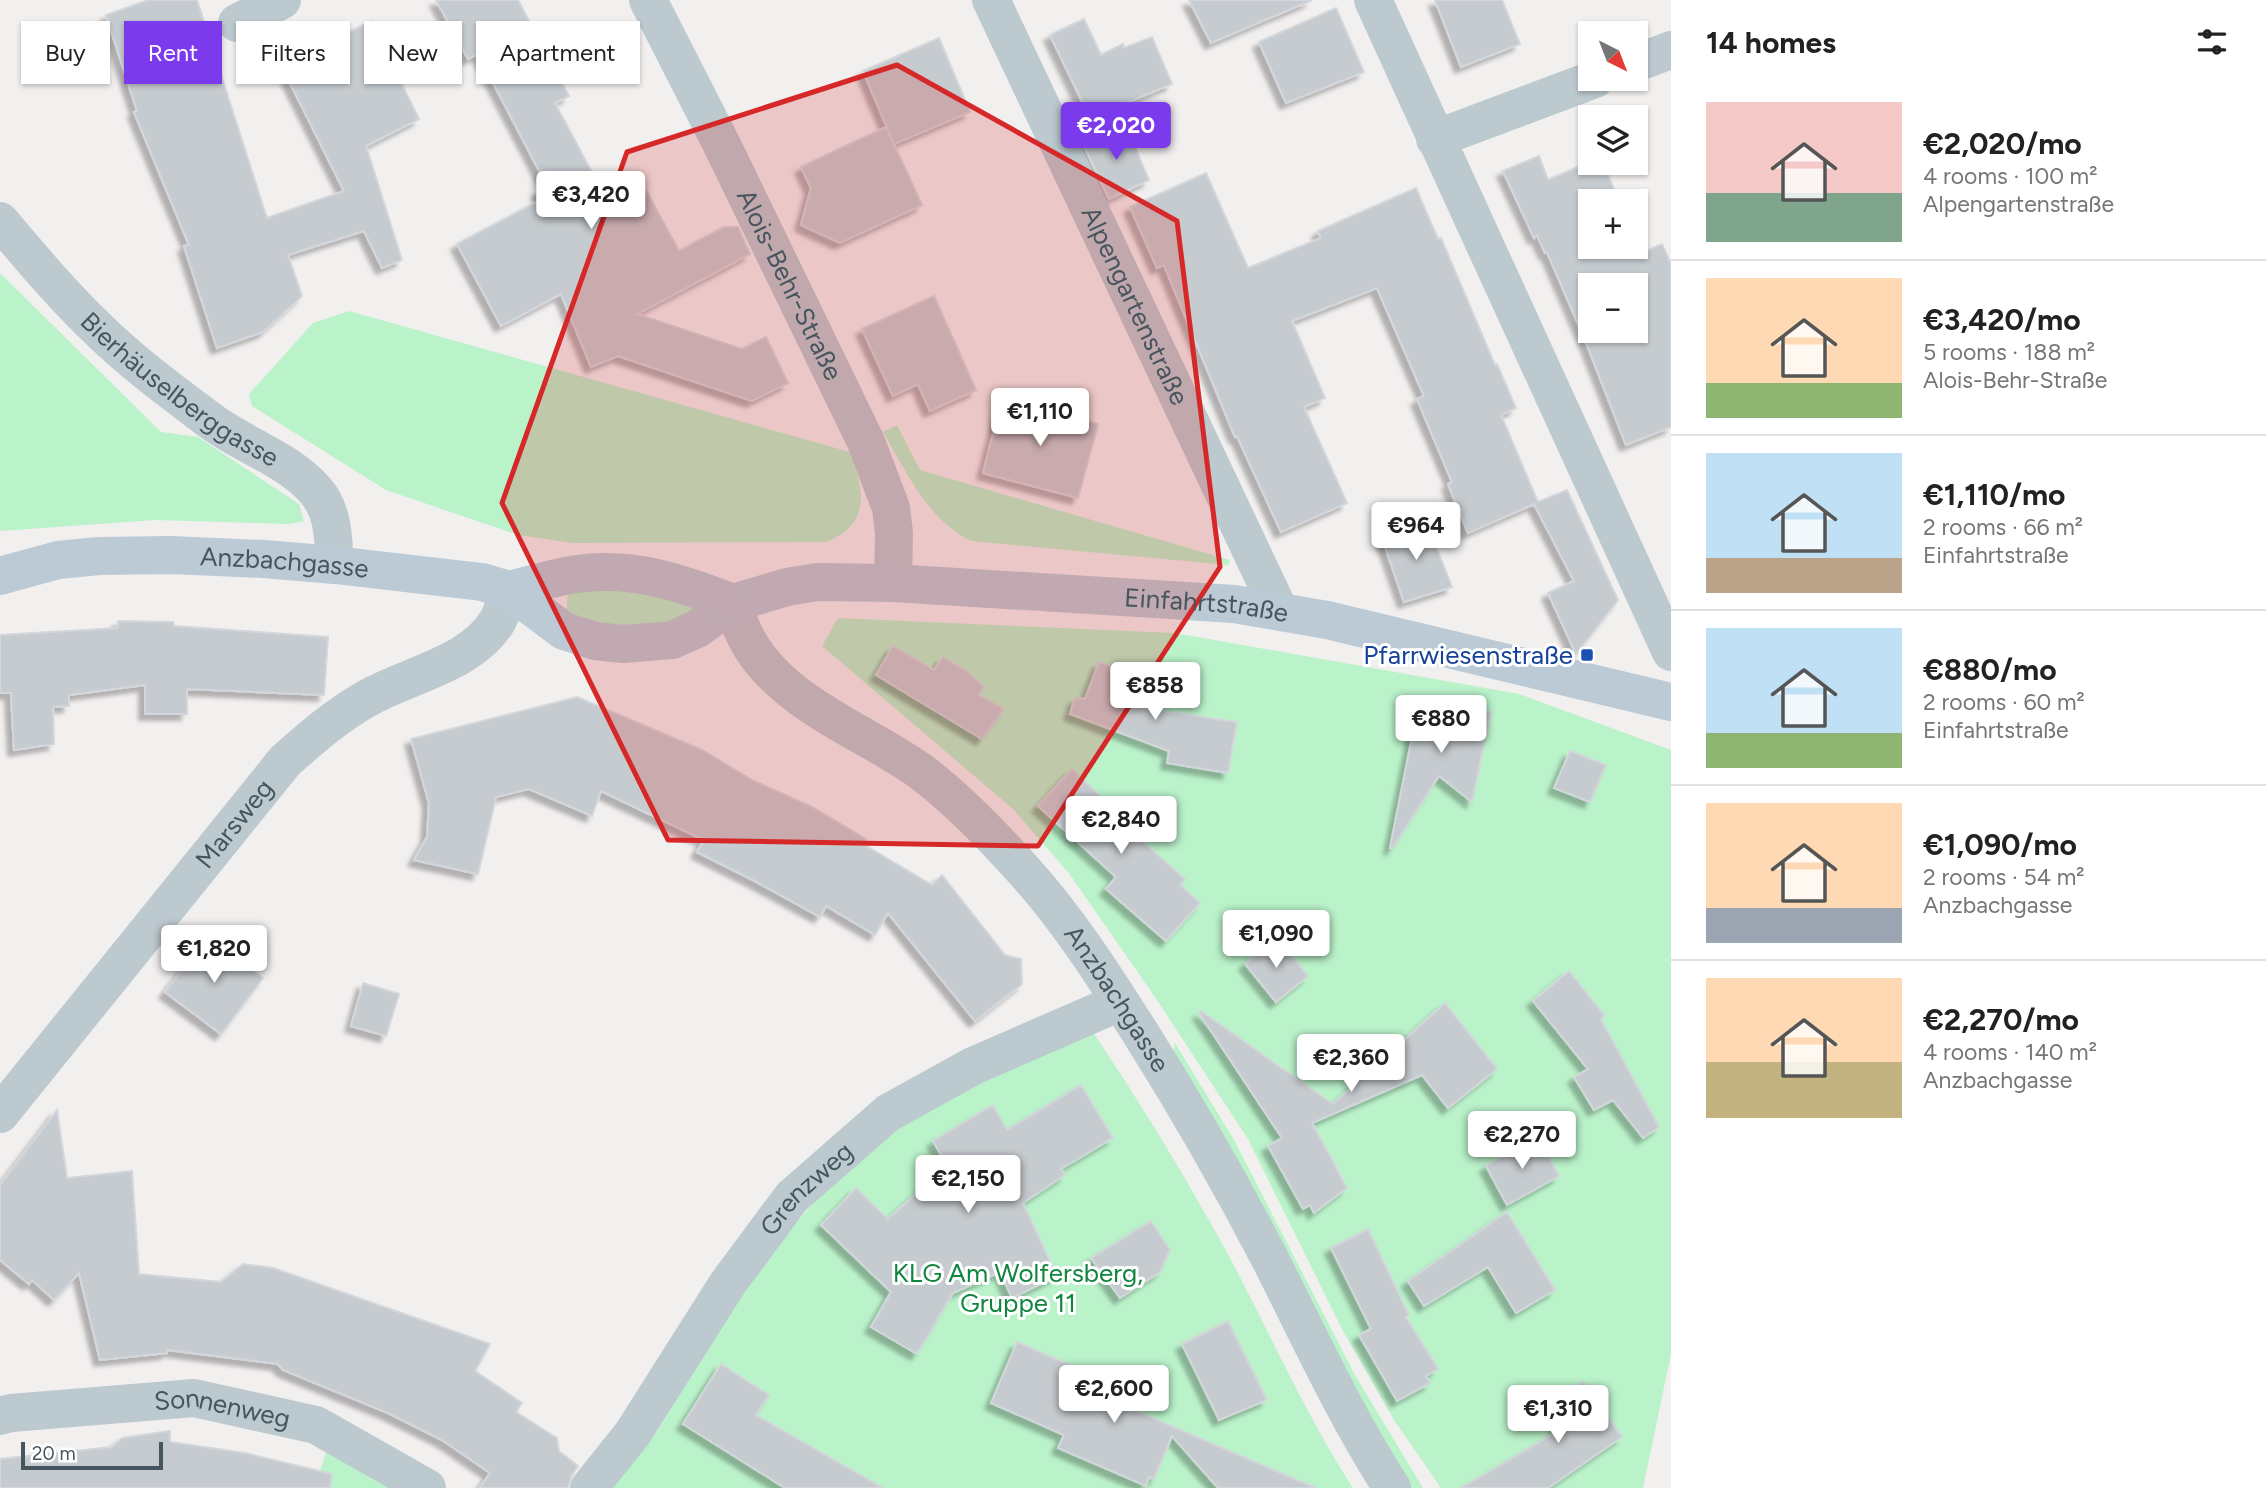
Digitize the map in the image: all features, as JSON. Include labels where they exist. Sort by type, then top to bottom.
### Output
[{"type":"street","points":[[241,21],[282,0]]},
{"type":"street","name":"Alois-Behr-Straße","points":[[648,0],[722,145],[866,442],[891,508],[894,533],[893,583]]},
{"type":"street","name":"Alpengartenstraße","points":[[991,0],[1279,610]]},
{"type":"street","points":[[1373,0],[1671,652]]},
{"type":"street","points":[[1648,59],[1671,50]]},
{"type":"street","points":[[1435,139],[1578,85]]},
{"type":"street","name":"Bierhäuselberggasse","points":[[0,221],[55,285],[133,361],[213,423],[301,477],[315,490],[327,507],[333,527],[335,565]]},
{"type":"street","name":"Anzbachgasse","points":[[0,560],[171,555],[264,559],[458,579],[509,590],[564,631],[594,641],[623,644],[672,640],[697,629],[733,603]]},
{"type":"street","name":"Anzbachgasse","points":[[0,576],[58,560]]},
{"type":"street","name":"Anzbachgasse","points":[[509,590],[576,574],[611,571],[639,573],[696,588],[733,603],[751,647],[785,686],[921,772],[989,833],[1028,875],[1059,915],[1120,1002],[1213,1152],[1351,1421],[1392,1488]]},
{"type":"street","name":"Einfahrtstraße","points":[[733,603],[787,587],[817,582],[893,583],[1234,604],[1327,620],[1671,702]]},
{"type":"street","name":"Marsweg","points":[[0,1114],[285,761],[317,733],[366,699],[470,650],[493,628],[509,590]]},
{"type":"street","name":"Grenzweg","points":[[589,1488],[633,1433],[728,1283],[792,1197],[888,1113],[973,1066],[1120,1002]]},
{"type":"street","name":"Sonnenweg","points":[[0,1416],[194,1398],[316,1425],[427,1488]]},
{"type":"highlighted area","points":[[897,65],[1177,221],[1220,567],[1038,846],[668,840],[502,503],[627,152]]},
{"type":"green space","points":[[0,273],[161,432],[198,437],[299,504],[304,521],[289,524],[155,520],[0,531]]},
{"type":"green space","points":[[349,311],[850,452],[861,492],[858,516],[841,535],[826,542],[572,543],[518,535],[386,490],[252,406],[249,394],[313,323]]},
{"type":"green space","points":[[897,425],[920,470],[1230,560],[1228,565],[971,541],[956,532],[930,508],[910,479],[883,432]]},
{"type":"green space","points":[[619,586],[676,599],[694,609],[686,619],[620,627],[566,617],[568,589]]},
{"type":"green space","points":[[838,618],[1175,633],[1519,694],[1671,750],[1671,1354],[1643,1488],[1441,1488],[1394,1420],[1342,1329],[1248,1139],[1155,997],[1068,872],[1013,809],[822,646]]},
{"type":"green space","name":"KLG Am Wolfersberg, Gruppe 11","points":[[1091,1029],[1197,1199],[1304,1403],[1353,1488],[612,1488],[657,1432],[752,1275],[851,1159],[992,1069]]},
{"type":"green space","points":[[1175,1043],[1234,1140],[1355,1375],[1423,1488],[1407,1488],[1171,1060]]},
{"type":"green space","points":[[327,1450],[400,1488],[327,1488],[320,1471]]},
{"type":"building","points":[[148,0],[197,0],[204,21],[124,21],[124,71],[106,15]]},
{"type":"building","points":[[436,0],[518,0],[529,21],[476,21],[476,55],[468,59],[462,48],[462,21],[447,21]]},
{"type":"building","points":[[1189,0],[1312,0],[1211,43]]},
{"type":"building","points":[[1435,0],[1502,0],[1520,44],[1461,67]]},
{"type":"building","points":[[1336,8],[1364,72],[1286,103],[1259,42]]},
{"type":"building","points":[[1084,19],[1101,55],[1123,44],[1124,48],[1152,37],[1172,84],[1090,118],[1050,35]]},
{"type":"building","points":[[364,25],[364,84],[402,84],[419,119],[366,146],[402,260],[382,268],[364,231],[288,255],[302,296],[263,332],[217,348],[184,246],[189,245],[134,112],[137,111],[128,84],[222,84],[222,78],[267,218],[344,191],[290,84],[350,84],[350,32]]},
{"type":"building","points":[[939,38],[970,112],[894,144],[863,71]]},
{"type":"building","points":[[494,84],[563,84],[569,96],[555,103],[612,210],[647,192],[679,251],[724,227],[738,227],[750,254],[637,314],[742,349],[766,337],[788,383],[752,401],[618,356],[591,367],[561,294],[501,326],[457,244],[542,199],[537,192],[547,186]]},
{"type":"building","points":[[1125,124],[1149,180],[1109,199],[1083,144]]},
{"type":"building","points":[[886,127],[922,205],[840,243],[801,225],[811,188],[801,167]]},
{"type":"building","points":[[1539,156],[1548,180],[1578,167],[1578,175],[1608,175],[1614,189],[1578,189],[1578,259],[1648,259],[1648,250],[1662,244],[1671,264],[1671,427],[1626,445],[1586,343],[1648,343],[1648,273],[1578,273],[1578,324],[1547,252],[1545,253],[1537,235],[1534,238],[1503,171]]},
{"type":"building","points":[[1206,173],[1248,268],[1321,238],[1318,231],[1416,188],[1516,408],[1501,415],[1538,502],[1567,490],[1618,600],[1576,654],[1548,593],[1574,581],[1534,504],[1468,533],[1448,484],[1452,482],[1417,399],[1424,396],[1377,288],[1292,321],[1325,398],[1304,407],[1347,503],[1281,532],[1237,436],[1235,437],[1164,265],[1157,268],[1130,207]]},
{"type":"building","points":[[934,296],[976,390],[930,411],[918,384],[893,396],[862,329]]},
{"type":"building","points":[[1002,399],[1098,424],[1078,498],[983,473]]},
{"type":"building","points":[[1426,521],[1452,587],[1404,602],[1381,535]]},
{"type":"building","points":[[118,621],[173,622],[174,626],[328,637],[324,695],[187,689],[187,714],[145,714],[145,685],[69,695],[69,706],[53,707],[54,744],[14,750],[11,693],[0,693],[0,635],[118,628]]},
{"type":"building","points":[[893,646],[934,670],[943,657],[969,673],[984,687],[979,695],[1004,709],[982,739],[876,675]]},
{"type":"building","points":[[1099,662],[1151,681],[1141,708],[1237,722],[1228,773],[1167,763],[1169,751],[1070,714],[1075,698],[1085,699]]},
{"type":"building","points":[[577,697],[702,750],[752,780],[812,807],[866,839],[863,844],[932,885],[942,875],[1005,955],[1021,959],[1022,984],[975,1021],[888,913],[875,935],[826,906],[820,917],[697,852],[704,840],[601,791],[592,816],[529,789],[496,797],[478,874],[414,860],[427,837],[429,803],[411,739]]},
{"type":"building","points":[[1420,697],[1491,712],[1472,802],[1439,776],[1392,849],[1390,848]]},
{"type":"building","points":[[1570,751],[1606,765],[1590,802],[1554,788]]},
{"type":"building","points":[[1072,769],[1112,807],[1108,811],[1185,879],[1180,885],[1200,903],[1166,941],[1106,889],[1116,877],[1038,806]]},
{"type":"building","points":[[208,937],[263,978],[221,1034],[165,992]]},
{"type":"building","points":[[1277,938],[1308,976],[1276,1002],[1245,964]]},
{"type":"building","points":[[1569,971],[1605,1016],[1601,1019],[1659,1127],[1643,1138],[1613,1100],[1594,1110],[1574,1077],[1588,1069],[1533,1001]]},
{"type":"building","points":[[363,983],[399,994],[386,1036],[351,1026]]},
{"type":"building","points":[[1445,1003],[1497,1069],[1448,1108],[1422,1075],[1312,1123],[1347,1188],[1314,1213],[1310,1205],[1303,1209],[1268,1146],[1282,1138],[1199,1013],[1201,1011],[1333,1104]]},
{"type":"building","points":[[1081,1085],[1113,1138],[1061,1169],[1065,1175],[1023,1203],[1057,1276],[1012,1298],[1000,1272],[953,1293],[917,1354],[871,1327],[891,1292],[821,1225],[856,1188],[888,1219],[947,1165],[933,1141],[993,1105],[1007,1130]]},
{"type":"building","points":[[57,1110],[67,1178],[132,1171],[139,1274],[221,1282],[243,1264],[273,1268],[490,1344],[475,1371],[522,1403],[516,1412],[557,1438],[559,1451],[578,1466],[568,1488],[480,1488],[490,1473],[442,1440],[388,1413],[283,1370],[278,1364],[167,1350],[167,1353],[100,1360],[79,1273],[54,1300],[32,1280],[29,1284],[0,1260],[0,1185]]},
{"type":"building","points":[[1538,1137],[1559,1176],[1507,1205],[1486,1166]]},
{"type":"building","points":[[1507,1212],[1555,1290],[1516,1313],[1488,1267],[1424,1306],[1408,1281]]},
{"type":"building","points":[[1151,1221],[1170,1250],[1160,1272],[1120,1298],[1091,1258]]},
{"type":"building","points":[[1368,1229],[1409,1315],[1406,1317],[1438,1369],[1426,1376],[1430,1383],[1397,1401],[1359,1335],[1371,1329],[1331,1248]]},
{"type":"building","points":[[1228,1321],[1267,1400],[1219,1420],[1182,1344]]},
{"type":"building","points":[[1017,1342],[1112,1383],[1106,1398],[1316,1488],[1218,1488],[1172,1436],[1154,1479],[1149,1477],[1146,1486],[1058,1448],[1064,1435],[991,1403]]},
{"type":"building","points":[[721,1364],[769,1395],[756,1415],[883,1488],[785,1488],[683,1424]]},
{"type":"building","points":[[1584,1382],[1622,1437],[1548,1488],[1461,1488],[1560,1430],[1545,1408]]},
{"type":"building","points":[[170,1431],[170,1442],[245,1453],[332,1474],[330,1488],[0,1488],[0,1459],[112,1447],[122,1438]]},
{"type":"place","name":"Pfarrwiesenstraße","points":[[1587,655]]}]
